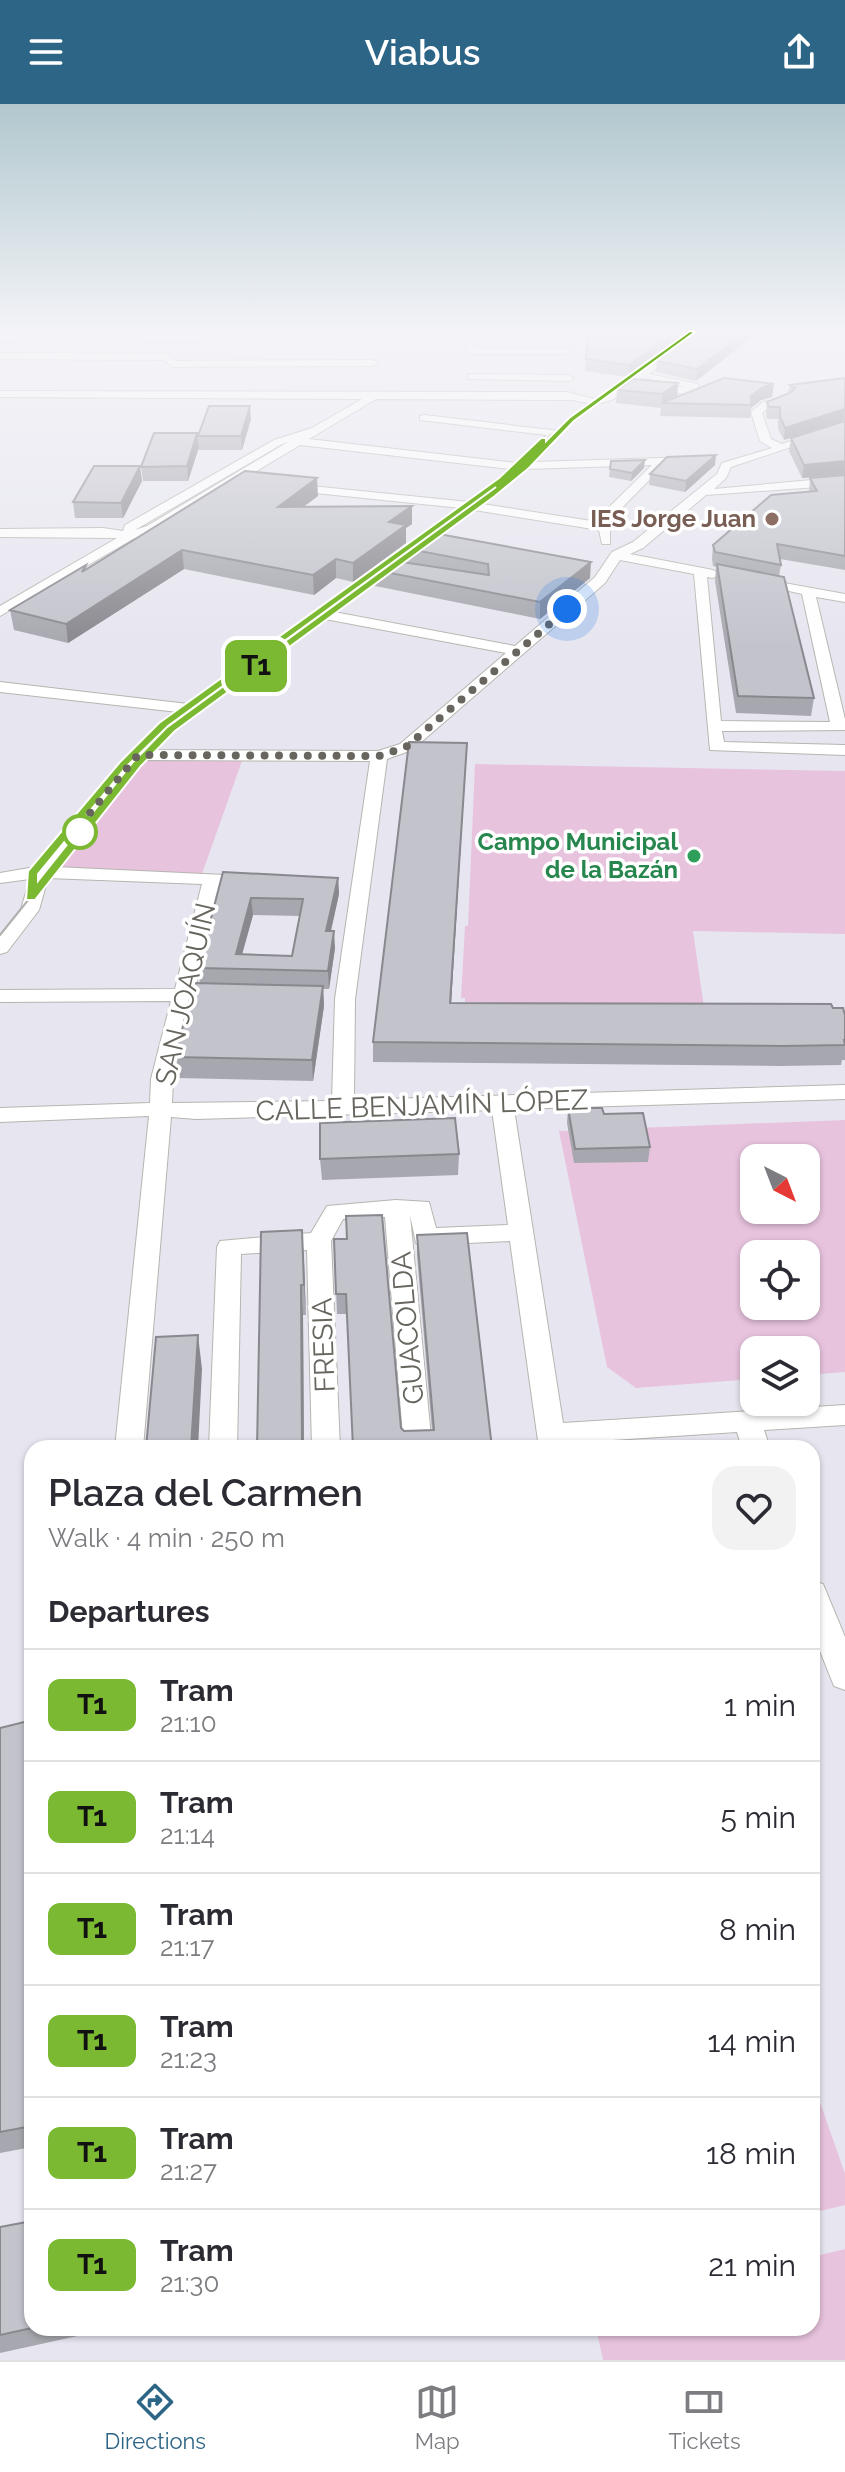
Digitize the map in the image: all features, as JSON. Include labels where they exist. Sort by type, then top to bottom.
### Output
[{"type":"street","points":[[129,536],[129,528],[278,442],[293,437]]},
{"type":"street","points":[[0,612],[129,536],[151,529],[306,437]]},
{"type":"street","points":[[0,948],[30,910],[41,872],[138,755],[191,709],[472,506],[522,466],[552,437]]},
{"type":"street","points":[[765,437],[766,441],[782,448]]},
{"type":"street","points":[[138,755],[379,756],[406,747],[600,580],[617,555],[638,545],[722,476],[726,465],[811,437]]},
{"type":"street","points":[[278,442],[301,441],[522,466],[757,457]]},
{"type":"street","points":[[662,461],[604,519],[606,543],[617,555],[731,577]]},
{"type":"street","points":[[216,478],[249,482]]},
{"type":"street","points":[[702,491],[718,493],[845,481]]},
{"type":"street","points":[[265,484],[472,506],[604,527]]},
{"type":"street","points":[[0,533],[103,532],[129,536]]},
{"type":"street","points":[[385,568],[405,572]]},
{"type":"street","points":[[700,572],[716,747],[845,750]]},
{"type":"street","points":[[746,580],[845,598]]},
{"type":"street","points":[[716,726],[842,727],[808,591]]},
{"type":"street","points":[[322,614],[519,651]]},
{"type":"street","points":[[0,687],[191,709]]},
{"type":"street","points":[[343,1106],[338,998],[352,886],[379,756]]},
{"type":"street","points":[[0,878],[41,872],[241,881]]},
{"type":"street","name":"SAN JOAQUÍN","points":[[130,1440],[159,1140],[162,1079],[212,880]]},
{"type":"street","points":[[0,996],[214,994]]},
{"type":"street","name":"CALLE BENJAMÍN LÓPEZ","points":[[0,1115],[159,1109],[196,1112],[502,1104],[845,1092]]},
{"type":"street","points":[[502,1104],[552,1440]]},
{"type":"street","points":[[223,1440],[229,1247],[319,1241],[335,1212],[396,1208],[421,1207],[425,1237],[523,1232]]},
{"type":"street","name":"GUACOLDA","points":[[396,1208],[417,1440]]},
{"type":"street","name":"FRESIA","points":[[319,1241],[326,1440]]},
{"type":"street","points":[[196,1346],[224,1344]]},
{"type":"street","points":[[138,1351],[167,1349]]},
{"type":"street","points":[[562,1440],[845,1415]]},
{"type":"street","points":[[747,1422],[753,1440]]},
{"type":"street","points":[[820,1613],[845,1676]]},
{"type":"shaded area","points":[[145,758],[243,758],[202,874],[59,871]]},
{"type":"shaded area","points":[[475,764],[845,771],[845,934],[693,931],[704,1007],[465,1002],[465,998],[461,998],[465,926],[468,926]]},
{"type":"shaded area","points":[[845,1120],[845,1372],[820,1374],[820,1336],[740,1336],[740,1380],[636,1388],[607,1367],[559,1131]]},
{"type":"shaded area","points":[[820,2102],[845,2174],[845,2205],[820,2211]]},
{"type":"shaded area","points":[[845,2249],[845,2360],[603,2360],[598,2336],[820,2336],[820,2255]]},
{"type":"building","points":[[152,437],[196,437],[187,466],[141,467]]},
{"type":"building","points":[[845,437],[845,461],[804,465],[791,438]]},
{"type":"building","points":[[716,455],[686,481],[650,474],[667,457]]},
{"type":"building","points":[[645,460],[632,473],[610,469],[611,461]]},
{"type":"building","points":[[94,466],[140,466],[121,503],[73,502]]},
{"type":"building","points":[[245,471],[317,478],[278,507],[412,506],[389,522],[406,525],[353,563],[336,559],[313,575],[182,550],[66,624],[10,610],[86,565],[82,572]]},
{"type":"building","name":"IES Jorge Juan","points":[[845,475],[845,556],[777,544],[781,565],[715,552],[713,545],[771,495],[817,491],[810,478]]},
{"type":"building","points":[[428,532],[591,562],[540,602],[375,570],[389,560],[489,575],[488,564],[404,548]]},
{"type":"building","points":[[717,564],[784,577],[814,698],[738,696]]},
{"type":"building","points":[[409,742],[467,743],[450,1003],[831,1004],[833,1008],[843,1008],[845,1045],[373,1042]]},
{"type":"building","points":[[223,872],[338,878],[326,931],[334,931],[328,971],[198,968]],"holes":[[[251,898],[303,899],[292,956],[236,954]]]},
{"type":"building","points":[[194,983],[323,986],[312,1060],[175,1057]]},
{"type":"building","points":[[568,1108],[602,1108],[604,1114],[643,1113],[650,1147],[575,1149]]},
{"type":"building","points":[[455,1118],[459,1154],[320,1159],[320,1123]]},
{"type":"building","points":[[382,1215],[401,1428],[404,1431],[434,1430],[417,1235],[467,1233],[491,1440],[353,1440],[346,1294],[336,1294],[334,1239],[347,1239],[346,1216]]},
{"type":"building","points":[[302,1230],[302,1440],[257,1440],[261,1232]]},
{"type":"building","points":[[198,1335],[191,1440],[147,1440],[156,1337]]},
{"type":"building","points":[[24,1722],[24,2128],[0,2132],[0,1728]]},
{"type":"building","points":[[24,2222],[24,2330],[0,2335],[0,2227]]},
{"type":"tram line","points":[[30,898],[32,874],[123,764],[162,725],[502,480],[548,437]]},
{"type":"tram line","name":"T1","points":[[544,440],[502,480],[162,725],[123,764],[32,874],[30,898],[137,764],[172,728],[512,480],[554,437]]},
{"type":"tram line","points":[[30,898],[37,889]]},
{"type":"tram line","points":[[0,935],[30,898]]},
{"type":"place","name":"IES Jorge Juan","points":[[772,519]]},
{"type":"place","name":"Campo Municipal de la Bazán","points":[[694,856]]},
{"type":"route","points":[[80,832],[75,831],[138,755],[379,756],[406,747],[567,609]]}]
